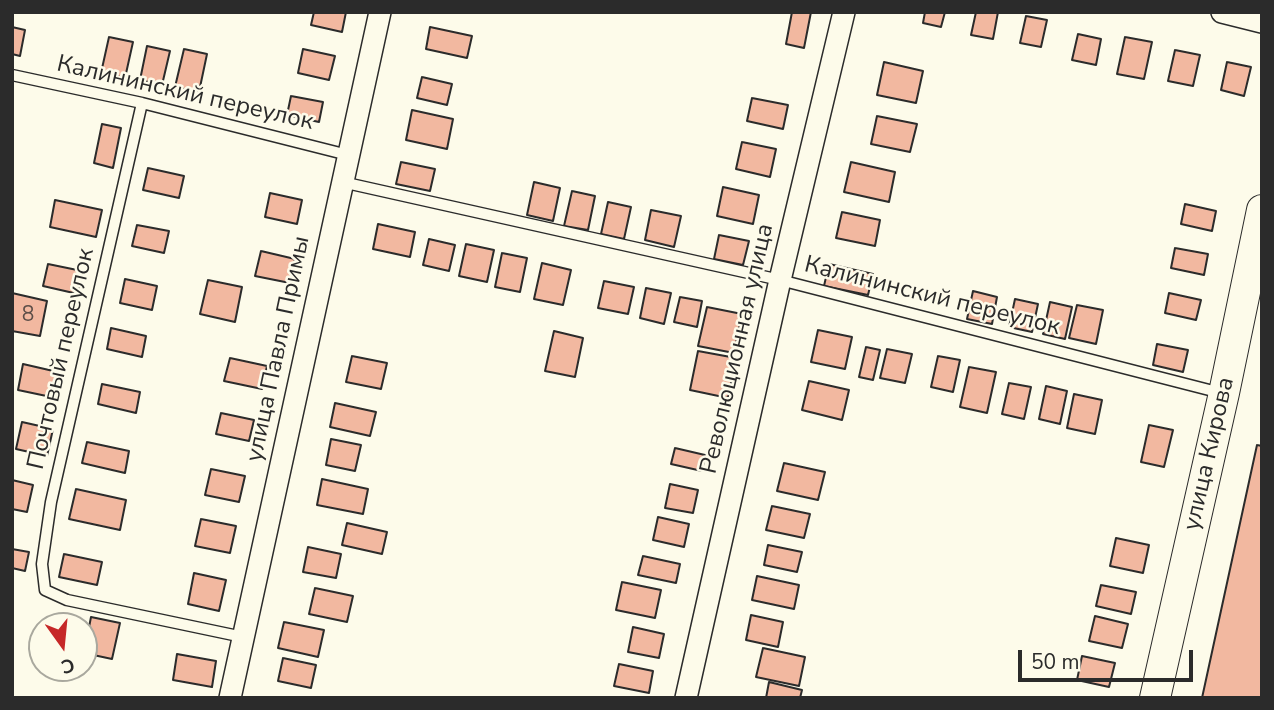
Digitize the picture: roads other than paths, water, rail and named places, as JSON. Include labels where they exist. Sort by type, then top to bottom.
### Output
[{"type":"main road","name":"улица Кирова","points":[[1155,698],[1224,394],[1262,210]]},
{"type":"street","name":"улица Павла Примы","points":[[230,698],[380,12]]},
{"type":"street","name":"Революционная улица","points":[[686,698],[780,280],[844,12]]},
{"type":"street","points":[[1222,12],[1262,22]]},
{"type":"lane","name":"Калининский переулок","points":[[12,75],[142,103],[348,155]]},
{"type":"lane","name":"Почтовый переулок","points":[[142,103],[51,502],[42,564],[45,590],[67,600],[243,637]]},
{"type":"lane","name":"Калининский переулок","points":[[341,182],[780,280],[1224,394]]}]
